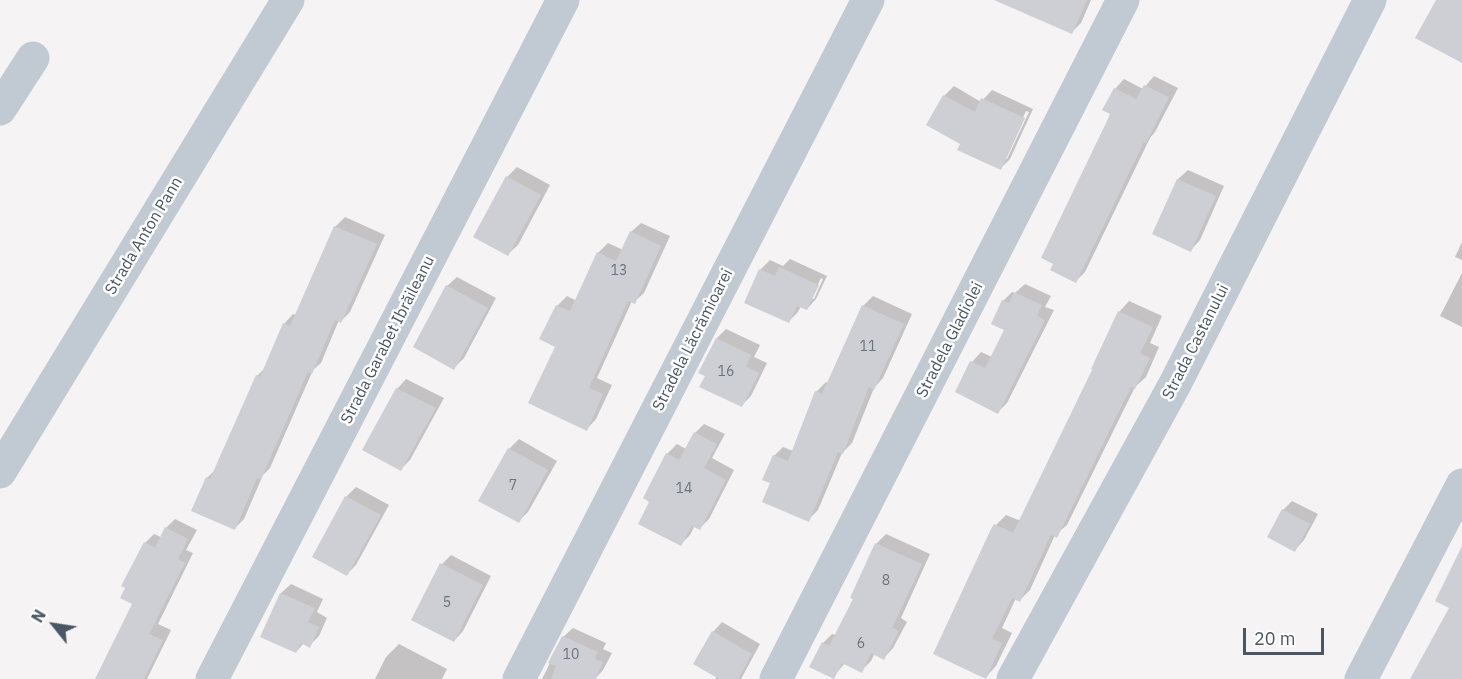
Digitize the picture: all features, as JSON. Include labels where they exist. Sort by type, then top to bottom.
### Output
[{"type":"street","name":"Strada Anton Pann","points":[[0,472],[288,0]]},
{"type":"street","name":"Strada Garabet Ibrăileanu","points":[[212,679],[563,0]]},
{"type":"street","name":"Stradela Lăcrămioarei","points":[[519,679],[868,0]]},
{"type":"street","name":"Stradela Gladiolei","points":[[776,679],[1123,0]]},
{"type":"street","name":"Strada Castanului","points":[[1013,679],[1174,384],[1370,0]]},
{"type":"street","points":[[0,109],[33,58]]},
{"type":"street","points":[[1361,679],[1462,484]]},
{"type":"building","points":[[994,0],[1087,0],[1072,34]]},
{"type":"building","points":[[1436,0],[1462,0],[1462,63],[1415,38]]},
{"type":"building","points":[[1144,85],[1169,97],[1146,143],[1144,142],[1076,283],[1050,270],[1053,264],[1041,258],[1110,114],[1102,110],[1114,88],[1136,99]]},
{"type":"building","points":[[943,95],[975,112],[981,98],[1025,118],[1001,170],[957,150],[960,144],[926,125]]},
{"type":"building","points":[[506,176],[541,195],[508,256],[473,237]]},
{"type":"building","points":[[1177,179],[1216,196],[1191,252],[1152,234]]},
{"type":"building","points":[[334,226],[377,244],[341,323],[335,320],[312,374],[308,372],[261,479],[257,478],[235,530],[191,511],[206,477],[210,479],[256,375],[260,377],[283,323],[290,326]]},
{"type":"building","points":[[630,231],[661,246],[635,304],[628,301],[589,388],[603,394],[587,431],[528,403],[555,347],[539,339],[556,305],[570,311],[597,252],[616,261]]},
{"type":"building","points":[[779,267],[819,285],[807,310],[797,306],[789,323],[744,303],[759,269],[775,276]]},
{"type":"building","points":[[446,285],[488,308],[454,370],[413,347]]},
{"type":"building","points":[[1014,292],[1042,305],[1037,316],[1045,320],[998,414],[955,392],[970,361],[985,368],[1004,330],[991,324],[1002,300],[1009,303]]},
{"type":"building","points":[[862,305],[904,324],[874,390],[869,387],[843,454],[838,452],[809,522],[762,502],[770,483],[762,480],[773,455],[788,461],[815,391],[822,394]]},
{"type":"building","points":[[1118,311],[1153,327],[1140,353],[1150,358],[1135,389],[1131,387],[1057,538],[1051,535],[1020,602],[1012,598],[992,639],[1002,643],[986,679],[933,654],[994,524],[1013,533]]},
{"type":"building","points":[[716,338],[751,355],[746,366],[759,373],[742,407],[699,387],[705,376],[698,373]]},
{"type":"building","points":[[396,388],[436,408],[401,471],[362,450]]},
{"type":"building","points":[[694,432],[717,444],[704,468],[726,480],[700,530],[692,526],[681,546],[638,524],[649,502],[643,498],[666,453],[679,460]]},
{"type":"building","points":[[508,448],[548,470],[519,523],[478,501]]},
{"type":"building","points":[[345,496],[381,515],[347,576],[312,557]]},
{"type":"building","points":[[1282,509],[1310,524],[1295,552],[1267,537]]},
{"type":"building","points":[[165,527],[188,539],[178,559],[185,563],[149,634],[163,640],[144,679],[95,679],[132,604],[120,598],[125,588],[121,586],[144,542],[155,548]]},
{"type":"building","points":[[875,543],[922,564],[892,628],[899,631],[884,660],[871,653],[862,673],[842,663],[834,679],[809,667],[822,642],[829,646],[853,599],[850,598]]},
{"type":"building","points":[[1462,546],[1462,679],[1410,679],[1449,608],[1435,601]]},
{"type":"building","points":[[440,563],[483,585],[454,642],[411,620]]},
{"type":"building","points":[[280,593],[315,608],[308,622],[319,627],[310,648],[301,643],[296,653],[260,637]]},
{"type":"building","points":[[712,631],[752,654],[738,679],[719,679],[693,664]]},
{"type":"building","points":[[562,636],[598,652],[595,659],[603,662],[596,679],[551,679],[556,666],[548,663]]}]
